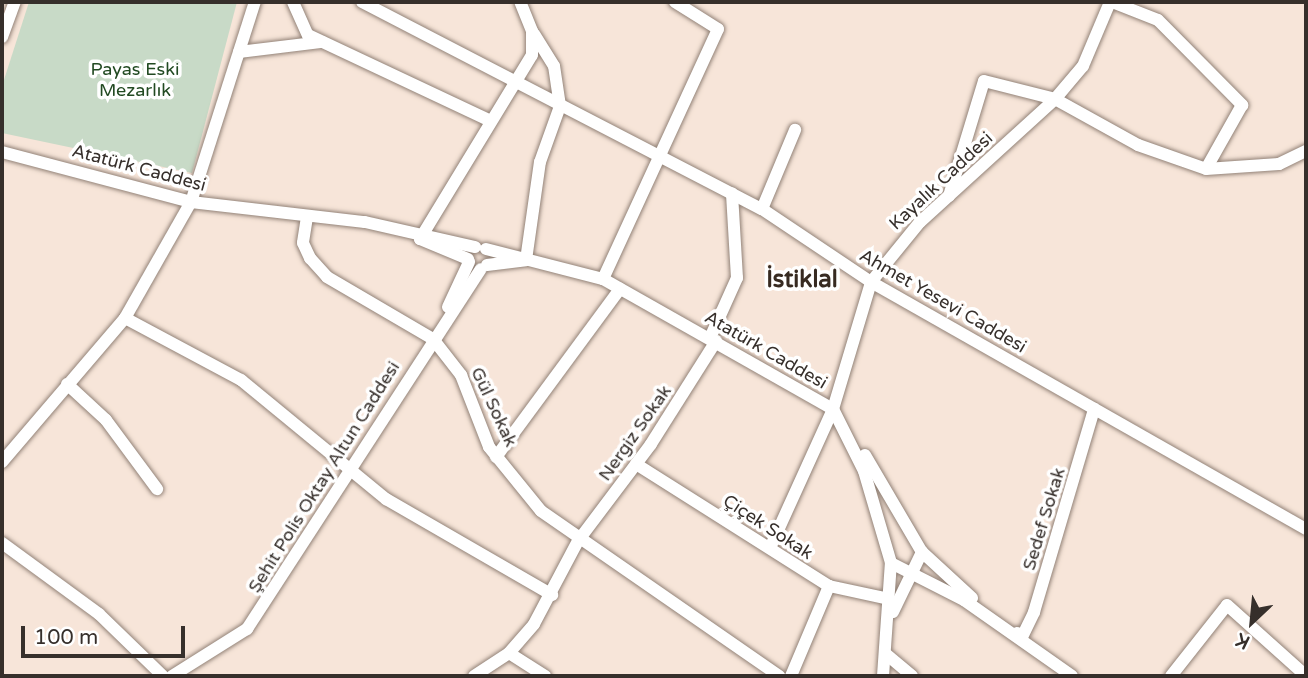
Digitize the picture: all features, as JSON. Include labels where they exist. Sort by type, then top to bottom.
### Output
[{"type":"street","points":[[2,37],[15,2]]},
{"type":"street","points":[[2,462],[125,318],[191,202],[255,2]]},
{"type":"street","points":[[293,2],[299,25],[322,41],[491,121]]},
{"type":"street","name":"Ahmet Yesevi Caddesi","points":[[362,2],[522,79],[560,106],[762,209],[871,282],[1306,529]]},
{"type":"street","points":[[520,2],[532,31],[554,66],[560,106],[540,162],[526,260],[484,267],[420,239],[491,121],[522,79],[532,55],[532,31]]},
{"type":"street","points":[[603,279],[663,159],[672,121],[718,29],[675,2]]},
{"type":"street","points":[[1111,2],[1158,20],[1242,106],[1206,170]]},
{"type":"street","name":"Kayalık Caddesi","points":[[771,548],[833,409],[871,282],[949,196],[1055,99],[1083,66],[1111,2]]},
{"type":"street","points":[[239,52],[322,41]]},
{"type":"street","points":[[949,196],[984,81],[1055,99],[1138,145],[1206,170],[1279,164],[1306,151]]},
{"type":"street","points":[[762,209],[795,130]]},
{"type":"street","name":"Atatürk Caddesi","points":[[2,152],[191,202],[365,222],[420,239],[481,248],[603,279],[833,409],[864,471],[889,557]]},
{"type":"street","name":"Nergiz Sokak","points":[[509,653],[552,595],[578,541],[636,464],[713,340],[737,278],[732,193]]},
{"type":"street","name":"Gül Sokak","points":[[307,217],[303,243],[327,277],[433,339],[461,375],[496,457],[541,511],[578,541],[779,676]]},
{"type":"street","points":[[481,248],[484,267]]},
{"type":"street","name":"Şehit Polis Oktay Altun Caddesi","points":[[433,339],[468,261],[481,248]]},
{"type":"street","name":"Şehit Polis Oktay Altun Caddesi","points":[[172,676],[247,629],[433,339],[484,267]]},
{"type":"street","points":[[496,457],[620,289]]},
{"type":"street","points":[[125,318],[242,380],[349,468],[428,526],[552,595]]},
{"type":"street","points":[[67,384],[106,421],[157,489]]},
{"type":"street","points":[[833,409],[922,552],[1072,676]]},
{"type":"street","name":"Sedef Sokak","points":[[1022,637],[1094,409]]},
{"type":"street","name":"Çiçek Sokak","points":[[636,464],[829,586],[889,599]]},
{"type":"street","points":[[883,676],[889,599],[889,557],[900,534],[914,539]]},
{"type":"street","points":[[2,543],[99,614],[163,676]]},
{"type":"street","points":[[886,649],[897,598],[922,552]]},
{"type":"street","points":[[889,557],[912,574],[1022,637]]},
{"type":"street","points":[[790,676],[829,586]]},
{"type":"street","points":[[1171,676],[1227,605],[1306,676]]},
{"type":"street","points":[[886,649],[912,676]]},
{"type":"street","points":[[474,676],[509,653],[545,676]]},
{"type":"green space","name":"Payas Eski Mezarlık","points":[[29,2],[237,2],[192,173],[2,133],[2,86]]},
{"type":"district","name":"İstiklal","points":[[802,280]]}]
